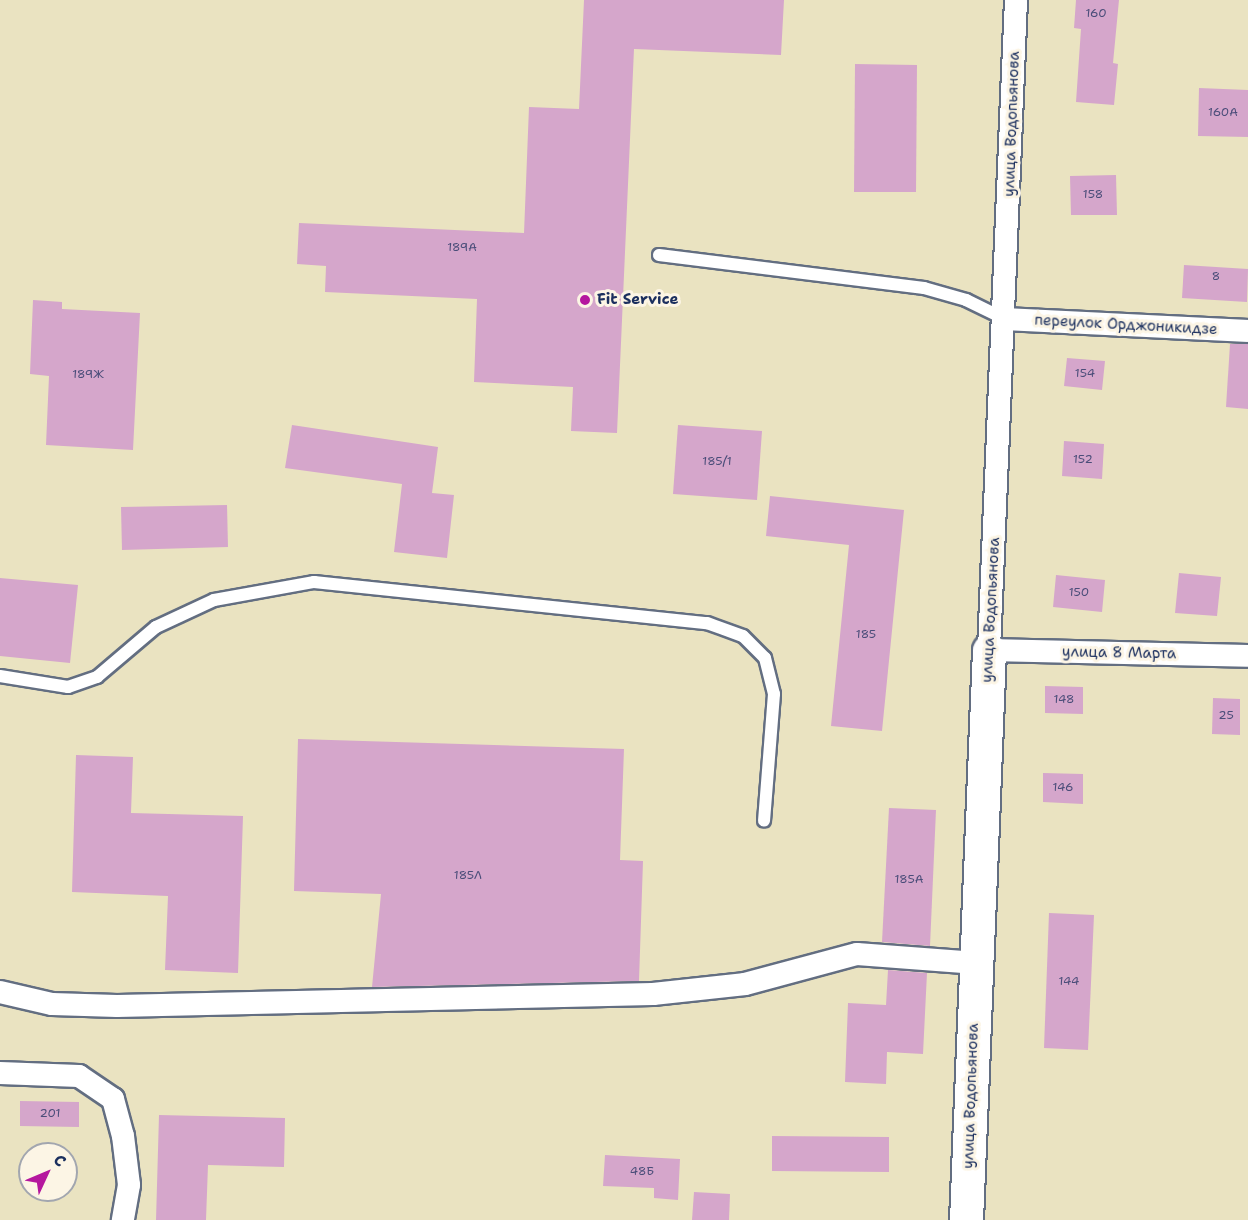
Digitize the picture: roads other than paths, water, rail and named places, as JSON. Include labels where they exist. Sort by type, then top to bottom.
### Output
[{"type":"street","name":"улица Водопьянова","points":[[966,1220],[1005,319],[1016,0]]},
{"type":"street","name":"переулок Орджоникидзе","points":[[1005,319],[1248,331]]},
{"type":"street","name":"улица 8 Марта","points":[[989,650],[1248,656]]},
{"type":"street","points":[[0,992],[52,1004],[117,1006],[653,994],[745,984],[857,954],[977,963]]},
{"type":"street","points":[[0,1073],[79,1076],[113,1100],[123,1136],[129,1185],[123,1220]]},
{"type":"lane","points":[[659,255],[924,288],[966,300],[1005,319]]},
{"type":"lane","points":[[0,676],[68,687],[97,677],[156,627],[214,600],[314,582],[707,623],[743,636],[765,658],[774,694],[764,821]]},
{"type":"place","name":"Fit Service","points":[[585,300]]}]
